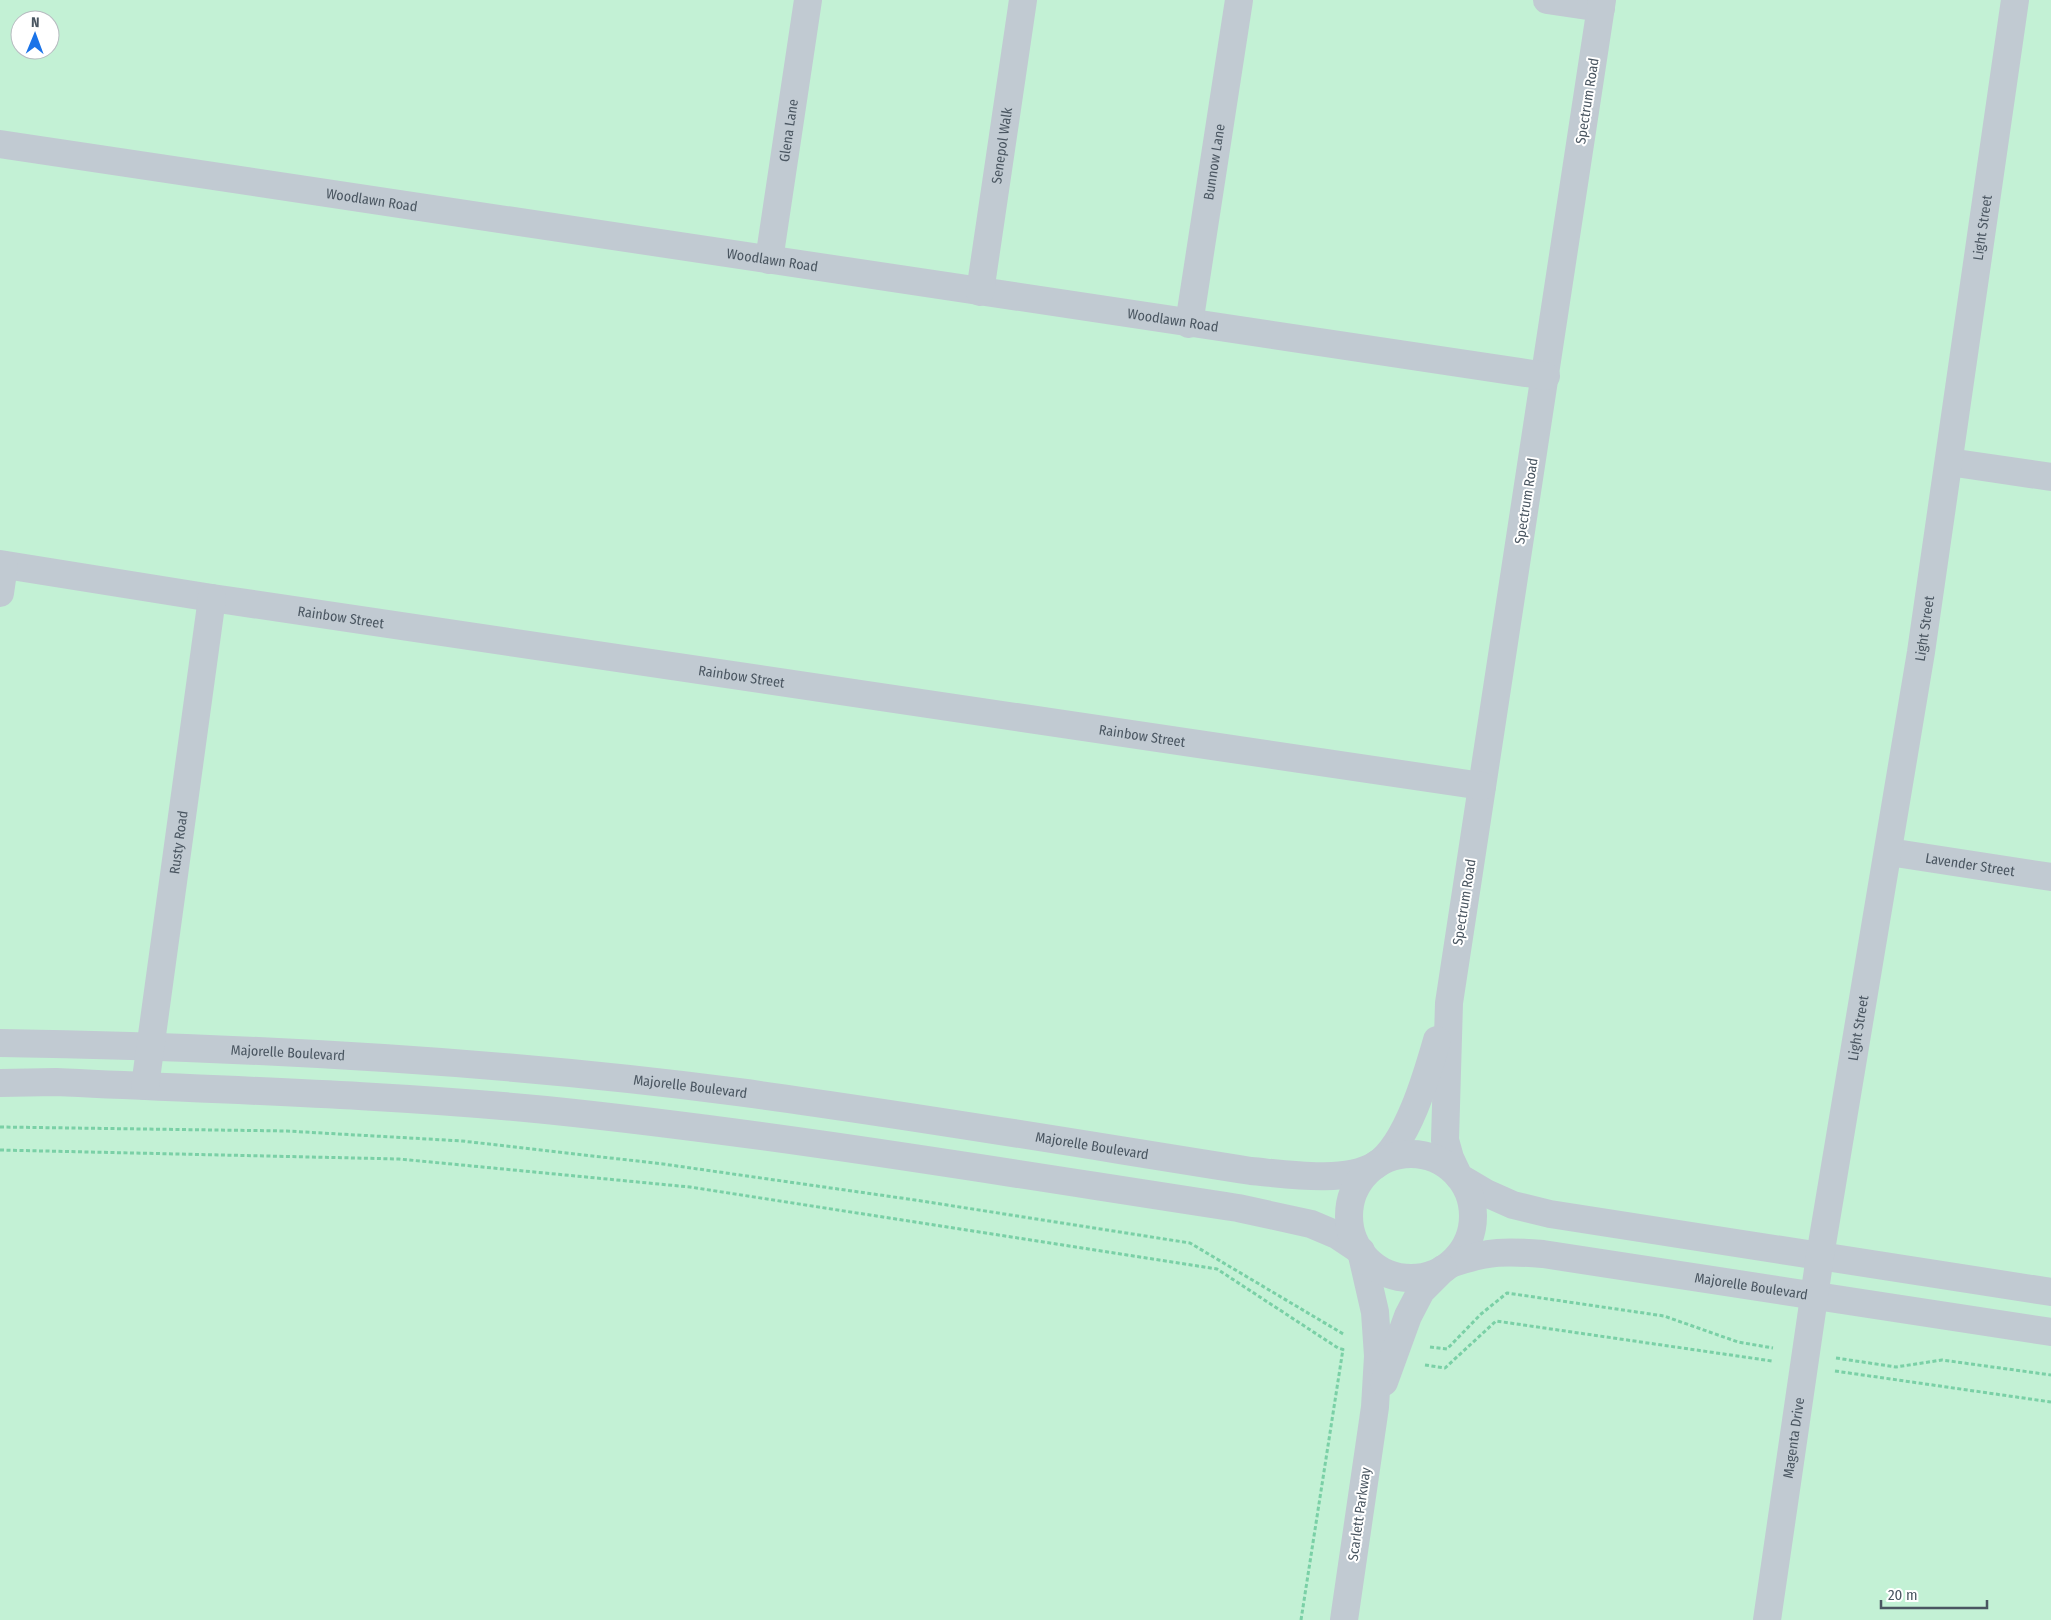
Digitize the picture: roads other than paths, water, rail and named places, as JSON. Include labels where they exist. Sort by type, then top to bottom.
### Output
[{"type":"street","name":"Glena Lane","points":[[769,260],[808,0]]},
{"type":"street","name":"Senepol Walk","points":[[980,292],[1023,0]]},
{"type":"street","name":"Bunnow Lane","points":[[1189,324],[1239,0]]},
{"type":"street","points":[[1547,0],[1602,4]]},
{"type":"street","name":"Light Street","points":[[1820,1256],[1922,652],[2014,0]]},
{"type":"street","name":"Spectrum Road","points":[[1460,1177],[1450,1158],[1445,1140],[1449,1003],[1602,4]]},
{"type":"street","name":"Woodlawn Road","points":[[0,144],[1189,324],[1546,376]]},
{"type":"street","points":[[1949,462],[2051,477]]},
{"type":"street","points":[[0,593],[2,564]]},
{"type":"street","name":"Rainbow Street","points":[[2,564],[212,598],[1482,786]]},
{"type":"street","name":"Rusty Road","points":[[144,1086],[212,598]]},
{"type":"street","name":"Lavender Street","points":[[1889,852],[2051,877]]},
{"type":"street","name":"Spectrum Road","points":[[1376,1165],[1392,1149],[1404,1129],[1424,1084],[1449,1003]]},
{"type":"street","name":"Majorelle Boulevard","points":[[0,1043],[150,1045],[436,1062],[738,1092],[1251,1170],[1310,1177],[1344,1174],[1376,1165]]},
{"type":"street","points":[[0,1083],[56,1082],[428,1100],[543,1110],[728,1131],[1238,1208],[1311,1224],[1337,1235],[1361,1251]]},
{"type":"street","points":[[1416,1154],[1437,1159],[1455,1171],[1468,1188],[1474,1209],[1473,1231],[1464,1251],[1448,1266],[1430,1276],[1408,1279],[1387,1274],[1369,1262],[1357,1247],[1350,1230],[1349,1211],[1353,1192],[1363,1177],[1376,1165],[1394,1156],[1416,1154]]},
{"type":"street","points":[[1460,1177],[1486,1193],[1513,1205],[1550,1214],[2051,1292]]},
{"type":"street","name":"Scarlett Parkway","points":[[1361,1251],[1386,1350]]},
{"type":"street","name":"Majorelle Boulevard","points":[[1448,1266],[1488,1253],[1529,1253],[2051,1332]]},
{"type":"street","name":"Magenta Drive","points":[[1767,1620],[1820,1256]]},
{"type":"street","name":"Scarlett Parkway","points":[[1344,1620],[1375,1407],[1386,1350],[1408,1316],[1421,1291],[1448,1266]]}]
